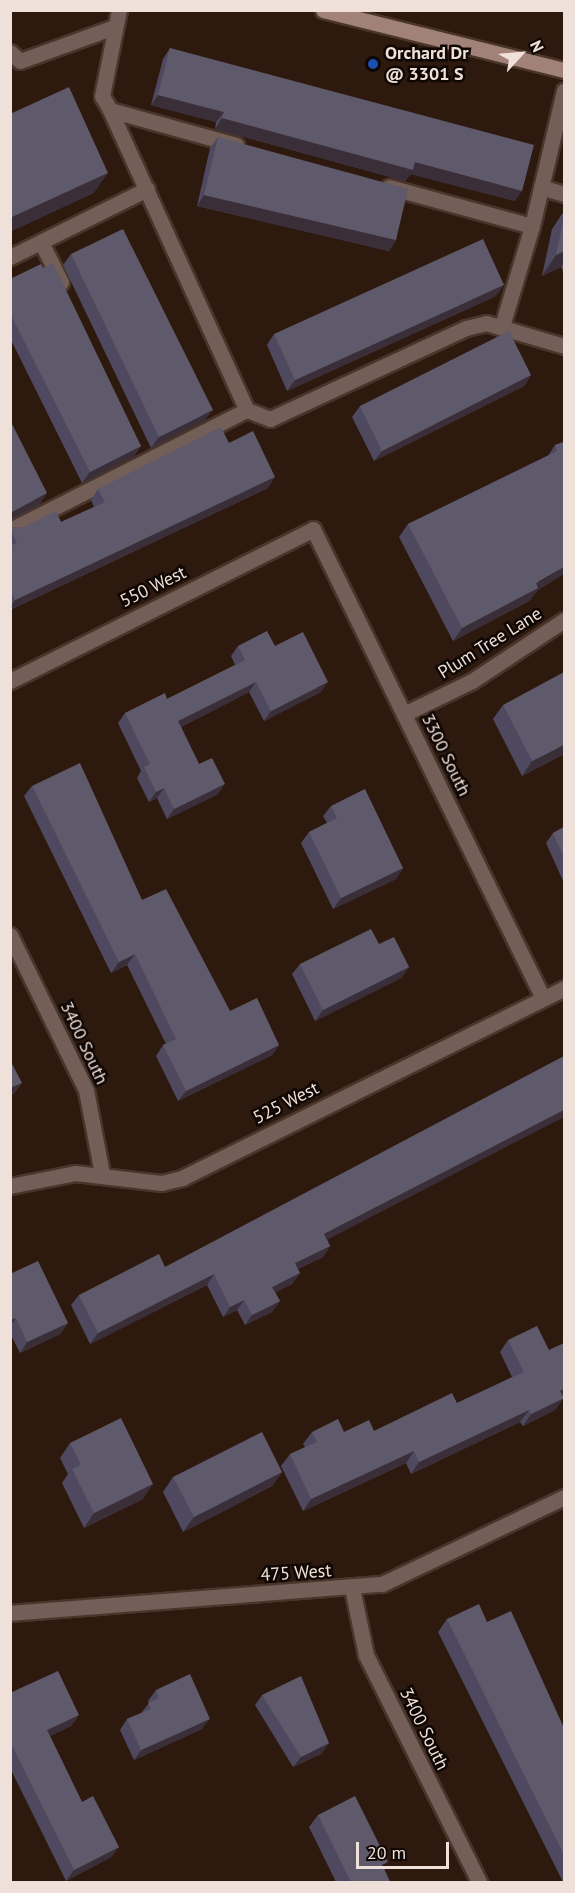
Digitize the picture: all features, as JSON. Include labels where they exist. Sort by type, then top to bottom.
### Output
[{"type":"main road","points":[[323,10],[359,15],[564,70]]},
{"type":"street","points":[[119,10],[102,96],[248,410],[270,419],[466,328],[502,326],[564,346]]},
{"type":"street","points":[[14,60],[114,27]]},
{"type":"street","points":[[502,326],[532,226],[564,90]]},
{"type":"street","points":[[110,110],[258,151]]},
{"type":"street","points":[[372,183],[532,226]]},
{"type":"street","points":[[541,187],[564,194]]},
{"type":"street","points":[[10,257],[147,189]]},
{"type":"street","points":[[41,242],[66,294]]},
{"type":"street","points":[[10,530],[248,410]]},
{"type":"street","points":[[137,440],[147,461]]},
{"type":"street","name":"550 West","points":[[10,681],[313,529]]},
{"type":"street","name":"3300 South","points":[[313,529],[543,998]]},
{"type":"street","name":"Plum Tree Lane","points":[[404,714],[472,681],[564,620]]},
{"type":"street","name":"3400 South","points":[[10,935],[86,1090],[102,1174]]},
{"type":"street","name":"525 West","points":[[10,1186],[48,1175],[102,1174],[161,1183],[182,1178],[564,987]]},
{"type":"street","name":"475 West","points":[[10,1612],[352,1588],[392,1580],[564,1497]]},
{"type":"street","name":"3400 South","points":[[352,1588],[366,1655],[478,1882]]},
{"type":"building","points":[[170,48],[534,145],[522,191],[415,162],[413,170],[222,118],[224,112],[158,95]]},
{"type":"building","points":[[69,87],[108,173],[10,218],[10,114]]},
{"type":"building","points":[[218,137],[408,189],[396,240],[204,195]]},
{"type":"building","points":[[564,217],[564,251],[556,255]]},
{"type":"building","points":[[123,229],[213,410],[159,437],[71,254]]},
{"type":"building","points":[[483,239],[504,285],[295,380],[274,334]]},
{"type":"building","points":[[53,263],[141,446],[90,472],[10,313],[10,279],[41,264],[43,268]]},
{"type":"building","points":[[509,331],[531,375],[382,451],[360,406]]},
{"type":"building","points":[[10,420],[47,493],[10,513]]},
{"type":"building","points":[[221,427],[229,443],[253,431],[275,477],[15,600],[10,590],[10,546],[17,543],[10,529],[10,519],[12,527],[22,528],[56,511],[61,522],[105,502],[98,489]]},
{"type":"building","points":[[564,442],[564,567],[536,583],[538,588],[462,628],[408,524],[557,451],[555,445]]},
{"type":"building","points":[[267,631],[275,646],[303,632],[328,682],[271,711],[256,682],[178,721],[199,764],[212,758],[225,784],[174,809],[164,788],[156,792],[144,767],[150,764],[125,713],[165,693],[167,699],[245,660],[238,646]]},
{"type":"building","points":[[564,672],[564,745],[532,761],[503,705]]},
{"type":"building","points":[[80,763],[142,900],[166,889],[230,1011],[257,998],[279,1045],[186,1091],[163,1045],[176,1039],[135,954],[119,962],[32,786]]},
{"type":"building","points":[[365,789],[403,868],[341,898],[309,832],[337,818],[331,806]]},
{"type":"building","points":[[564,827],[564,857],[553,833]]},
{"type":"building","points":[[371,929],[379,944],[394,937],[409,967],[323,1010],[300,964]]},
{"type":"building","points":[[564,1056],[564,1110],[324,1234],[330,1246],[295,1263],[300,1273],[272,1287],[280,1301],[252,1315],[244,1300],[230,1307],[214,1274],[98,1333],[79,1295],[159,1254],[165,1267]]},
{"type":"building","points":[[10,1060],[22,1083],[10,1088]]},
{"type":"building","points":[[38,1261],[68,1323],[27,1342],[16,1318],[10,1320],[10,1274]]},
{"type":"building","points":[[537,1326],[549,1350],[564,1343],[564,1389],[560,1391],[564,1398],[531,1414],[529,1410],[419,1462],[414,1451],[311,1499],[290,1454],[317,1442],[312,1432],[338,1419],[344,1432],[369,1420],[374,1431],[452,1393],[457,1403],[524,1372],[508,1340]]},
{"type":"building","points":[[121,1418],[153,1484],[94,1513],[72,1469],[81,1465],[70,1443]]},
{"type":"building","points":[[262,1432],[282,1472],[194,1517],[173,1477]]},
{"type":"building","points":[[479,1604],[487,1622],[511,1611],[564,1728],[564,1855],[447,1619]]},
{"type":"building","points":[[58,1671],[79,1715],[47,1730],[82,1802],[93,1796],[119,1847],[74,1870],[13,1747],[10,1748],[10,1693]]},
{"type":"building","points":[[190,1674],[210,1719],[141,1750],[127,1719],[151,1709],[148,1703],[159,1698],[156,1690]]},
{"type":"building","points":[[301,1676],[329,1743],[301,1757],[262,1695]]},
{"type":"building","points":[[355,1796],[388,1862],[382,1865],[390,1882],[351,1882],[318,1815]]},
{"type":"place","name":"Orchard Dr @ 3301 S","points":[[373,64]]}]
